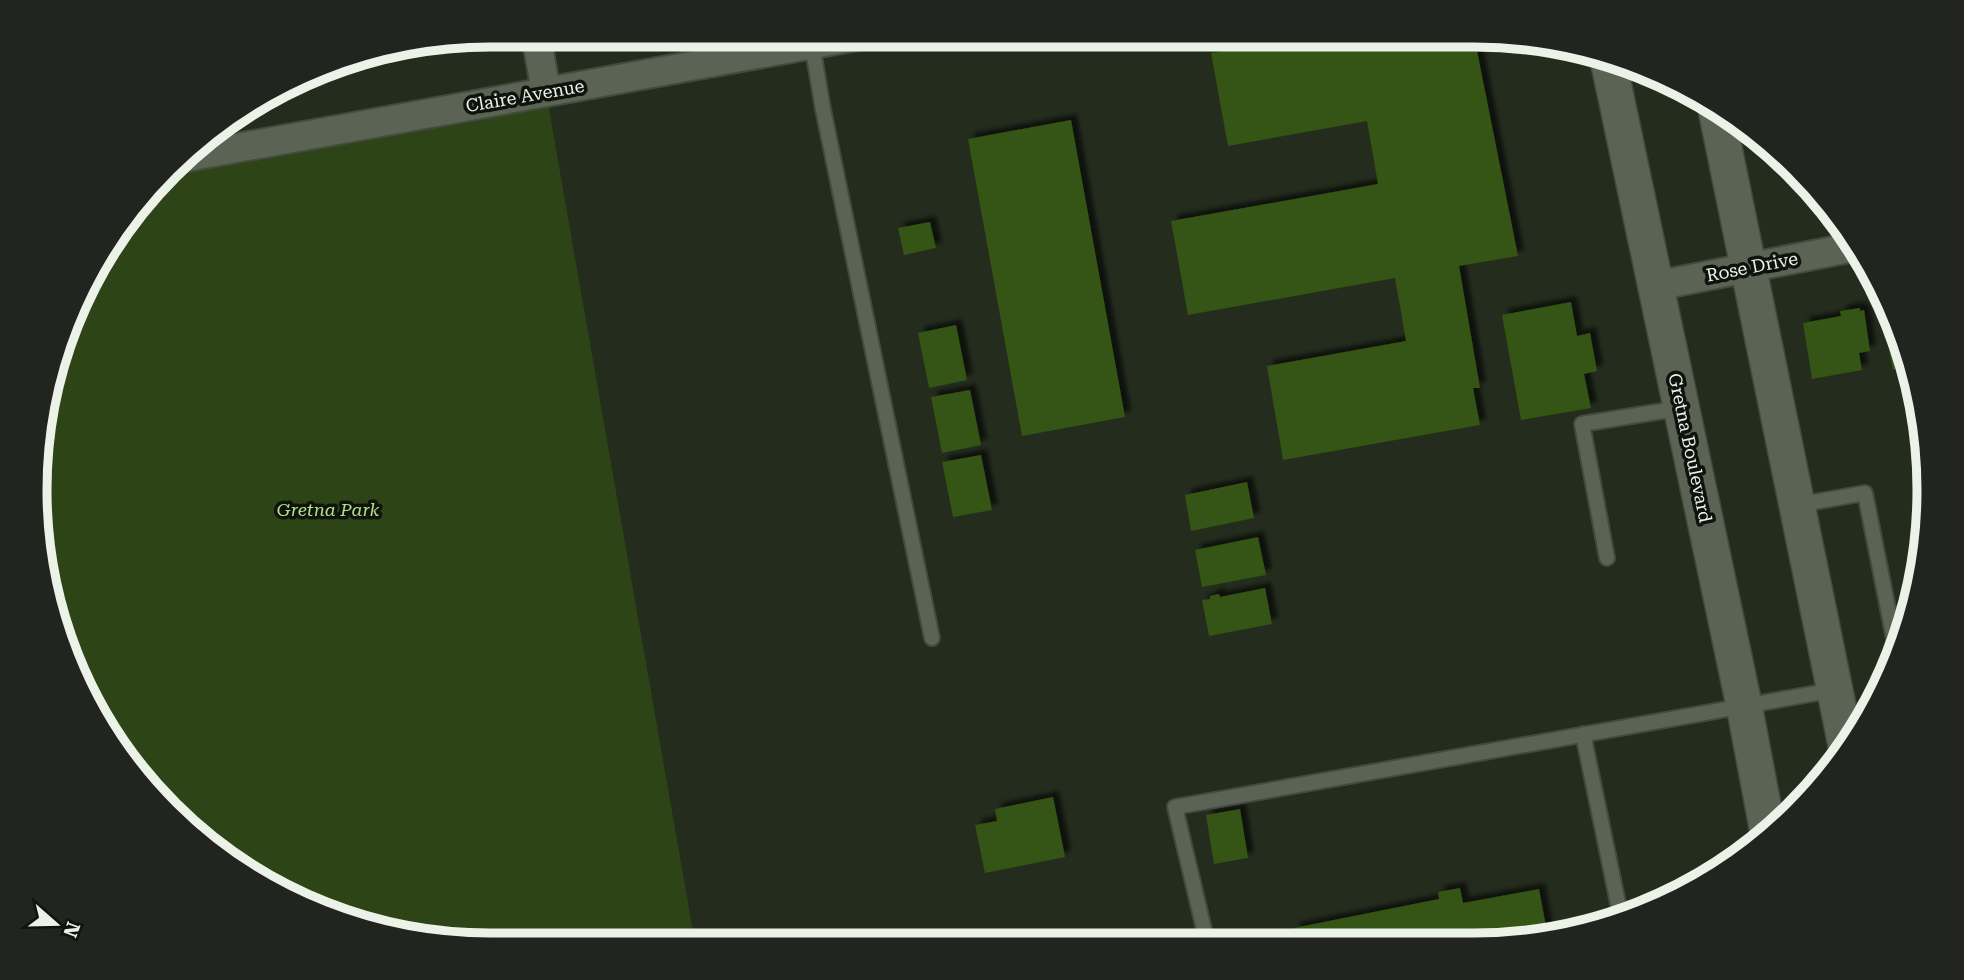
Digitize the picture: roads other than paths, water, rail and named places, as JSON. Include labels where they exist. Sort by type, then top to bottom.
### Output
[{"type":"street","points":[[538,47],[547,92]]},
{"type":"street","name":"Claire Avenue","points":[[201,154],[795,47]]},
{"type":"street","name":"Gretna Boulevard","points":[[1610,69],[1744,705],[1766,823]]},
{"type":"street","points":[[1718,121],[1835,689],[1846,730]]},
{"type":"street","name":"Rose Drive","points":[[1655,286],[1845,249]]},
{"type":"lane","points":[[813,47],[932,638]]},
{"type":"lane","points":[[1606,558],[1582,424],[1681,408]]},
{"type":"lane","points":[[1797,505],[1865,493],[1893,633]]},
{"type":"lane","points":[[1205,933],[1175,807],[1835,689]]},
{"type":"lane","points":[[1583,734],[1620,908]]},
{"type":"park label","name":"Gretna Park","points":[[328,510]]}]
